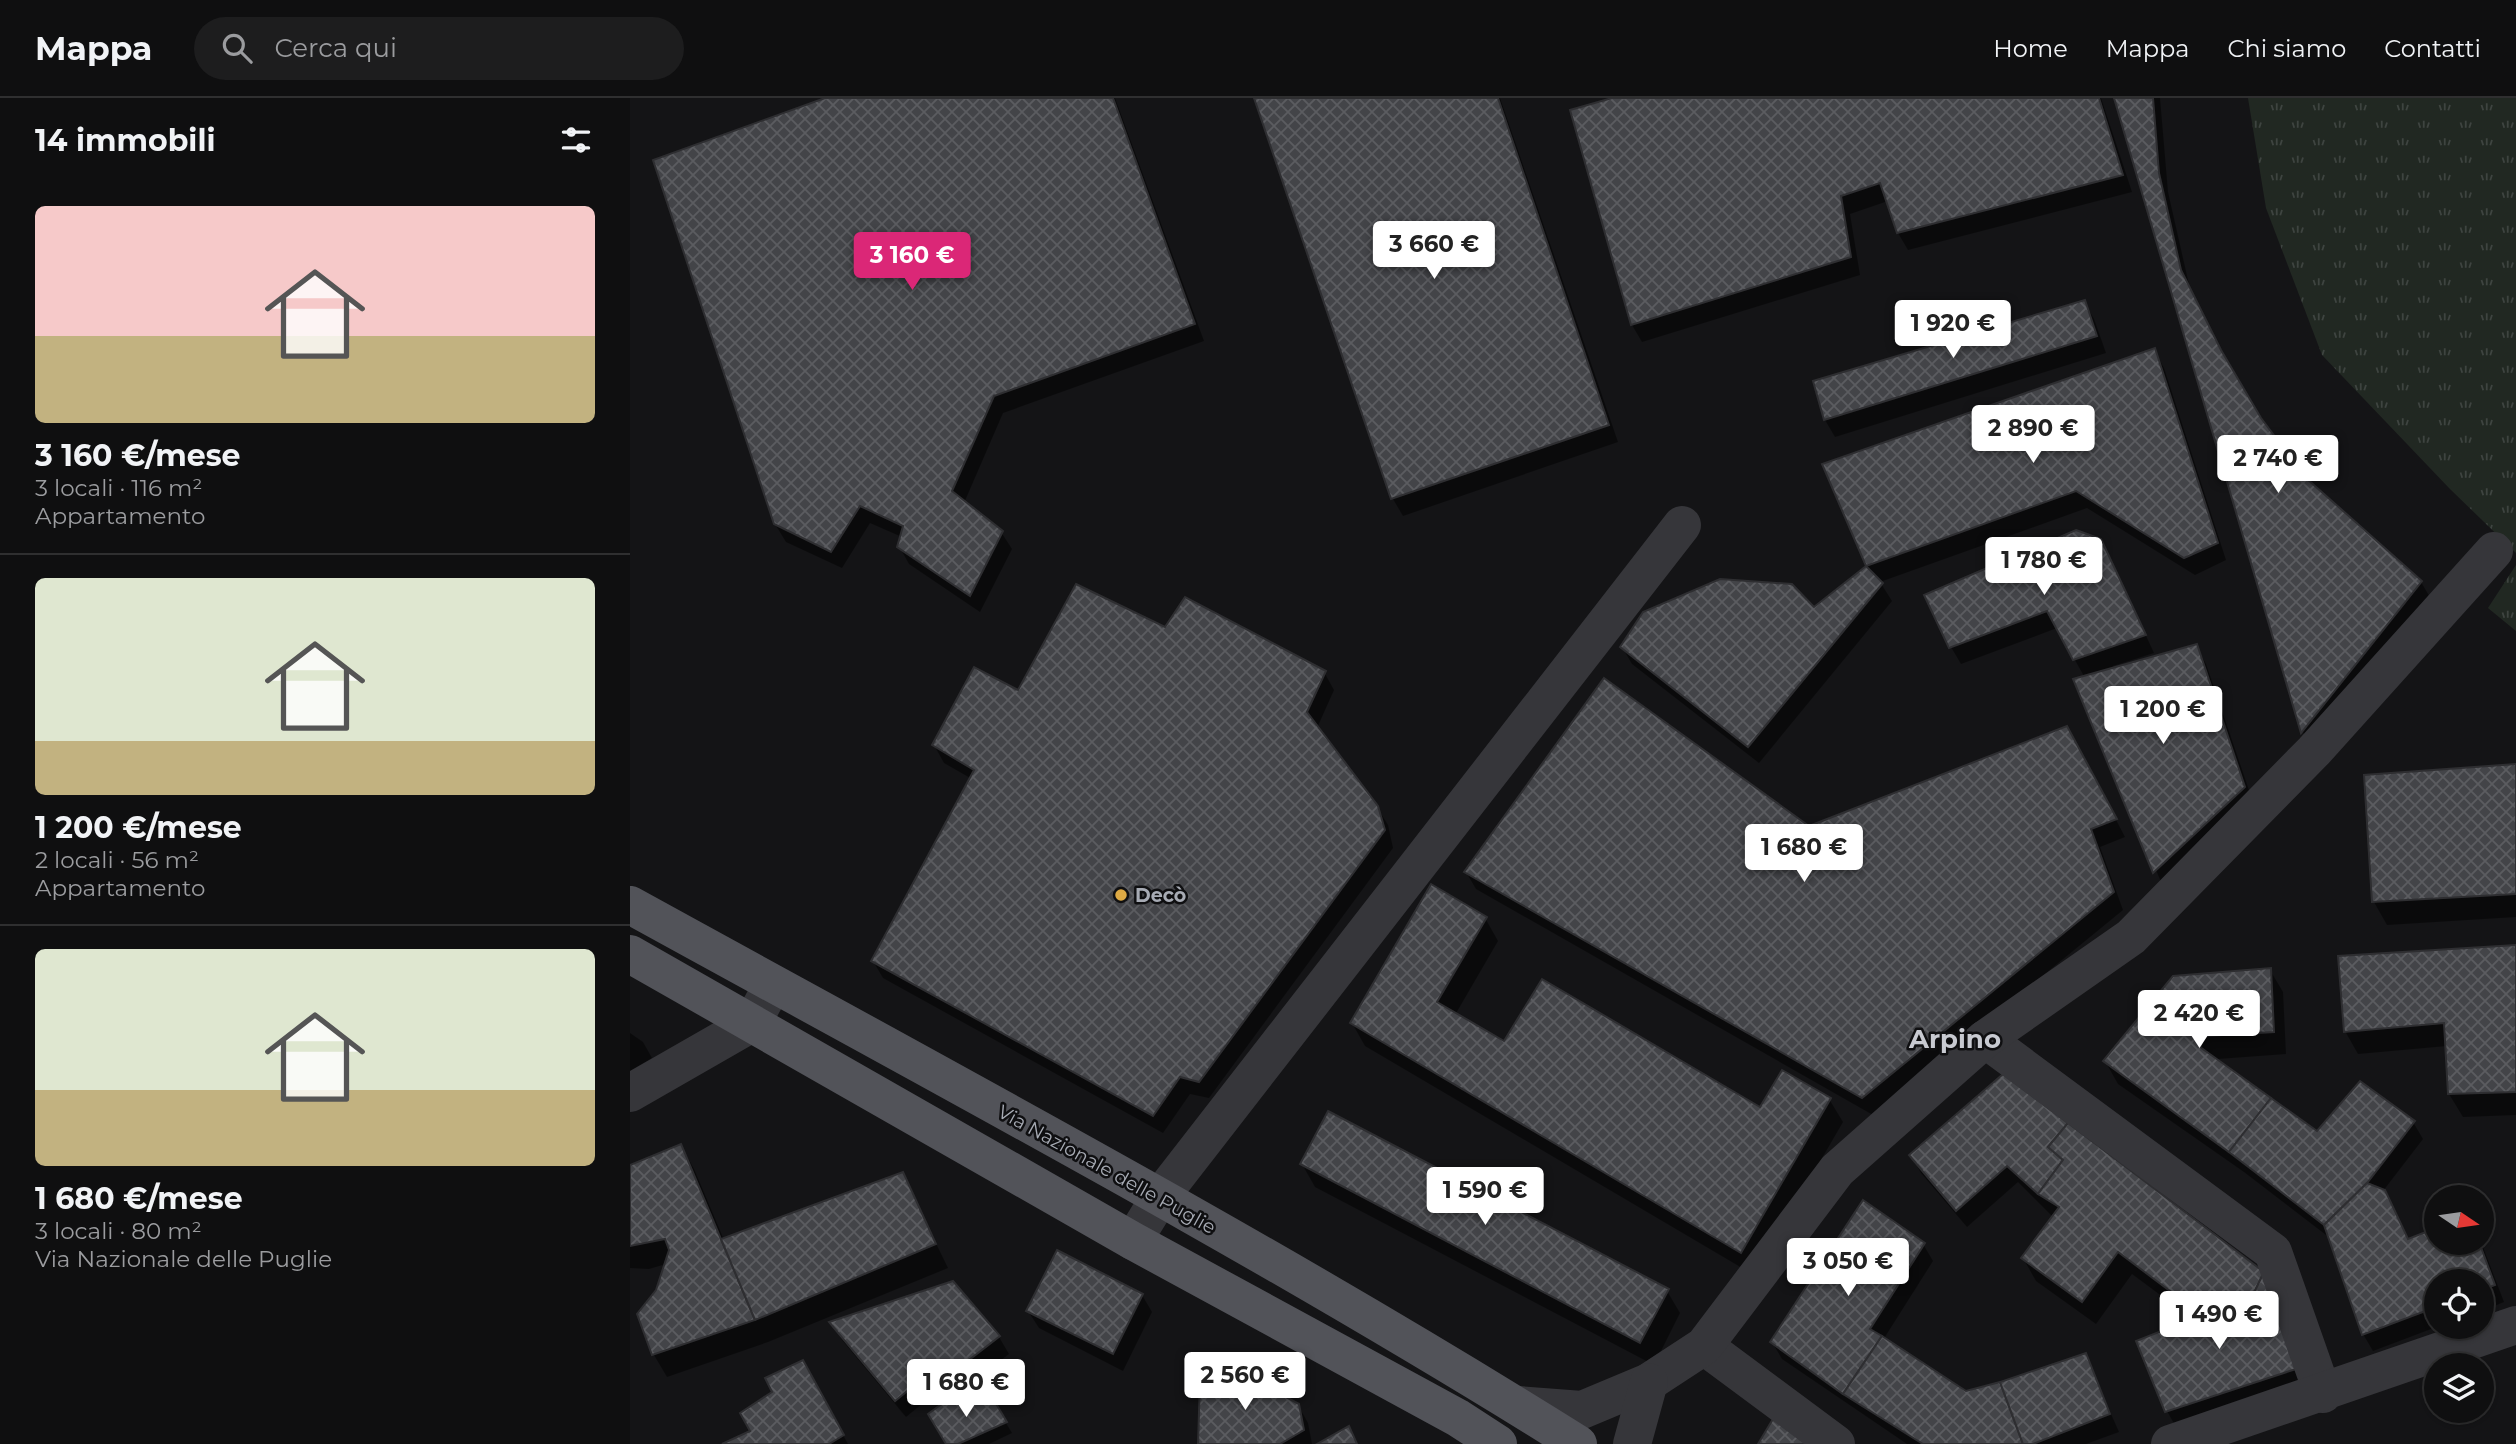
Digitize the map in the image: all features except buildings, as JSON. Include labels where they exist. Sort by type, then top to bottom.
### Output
[{"type":"main road","name":"Via Nazionale delle Puglie","points":[[630,905],[1160,1197],[1518,1405],[1571,1433]]},
{"type":"main road","points":[[630,954],[1133,1241],[1458,1418],[1498,1444]]},
{"type":"street","points":[[1133,1241],[1160,1197],[1682,524]]},
{"type":"street","points":[[1571,1433],[1704,1346],[1838,1170],[1984,1039],[2131,937],[2314,751],[2494,551]]},
{"type":"street","points":[[630,1093],[752,1023],[773,984]]},
{"type":"street","points":[[1984,1039],[2273,1252],[2323,1394]]},
{"type":"street","points":[[2170,1444],[2323,1394],[2516,1325]]},
{"type":"street","points":[[1704,1346],[1836,1444]]},
{"type":"street","points":[[1632,1444],[1649,1382]]},
{"type":"green space","points":[[2248,98],[2516,98],[2516,553],[2450,489],[2322,355],[2266,208]]},
{"type":"green space","points":[[2516,565],[2516,631],[2488,608]]},
{"type":"place","name":"Decò","points":[[1121,895]]},
{"type":"district","name":"Arpino","points":[[1955,1039]]}]
